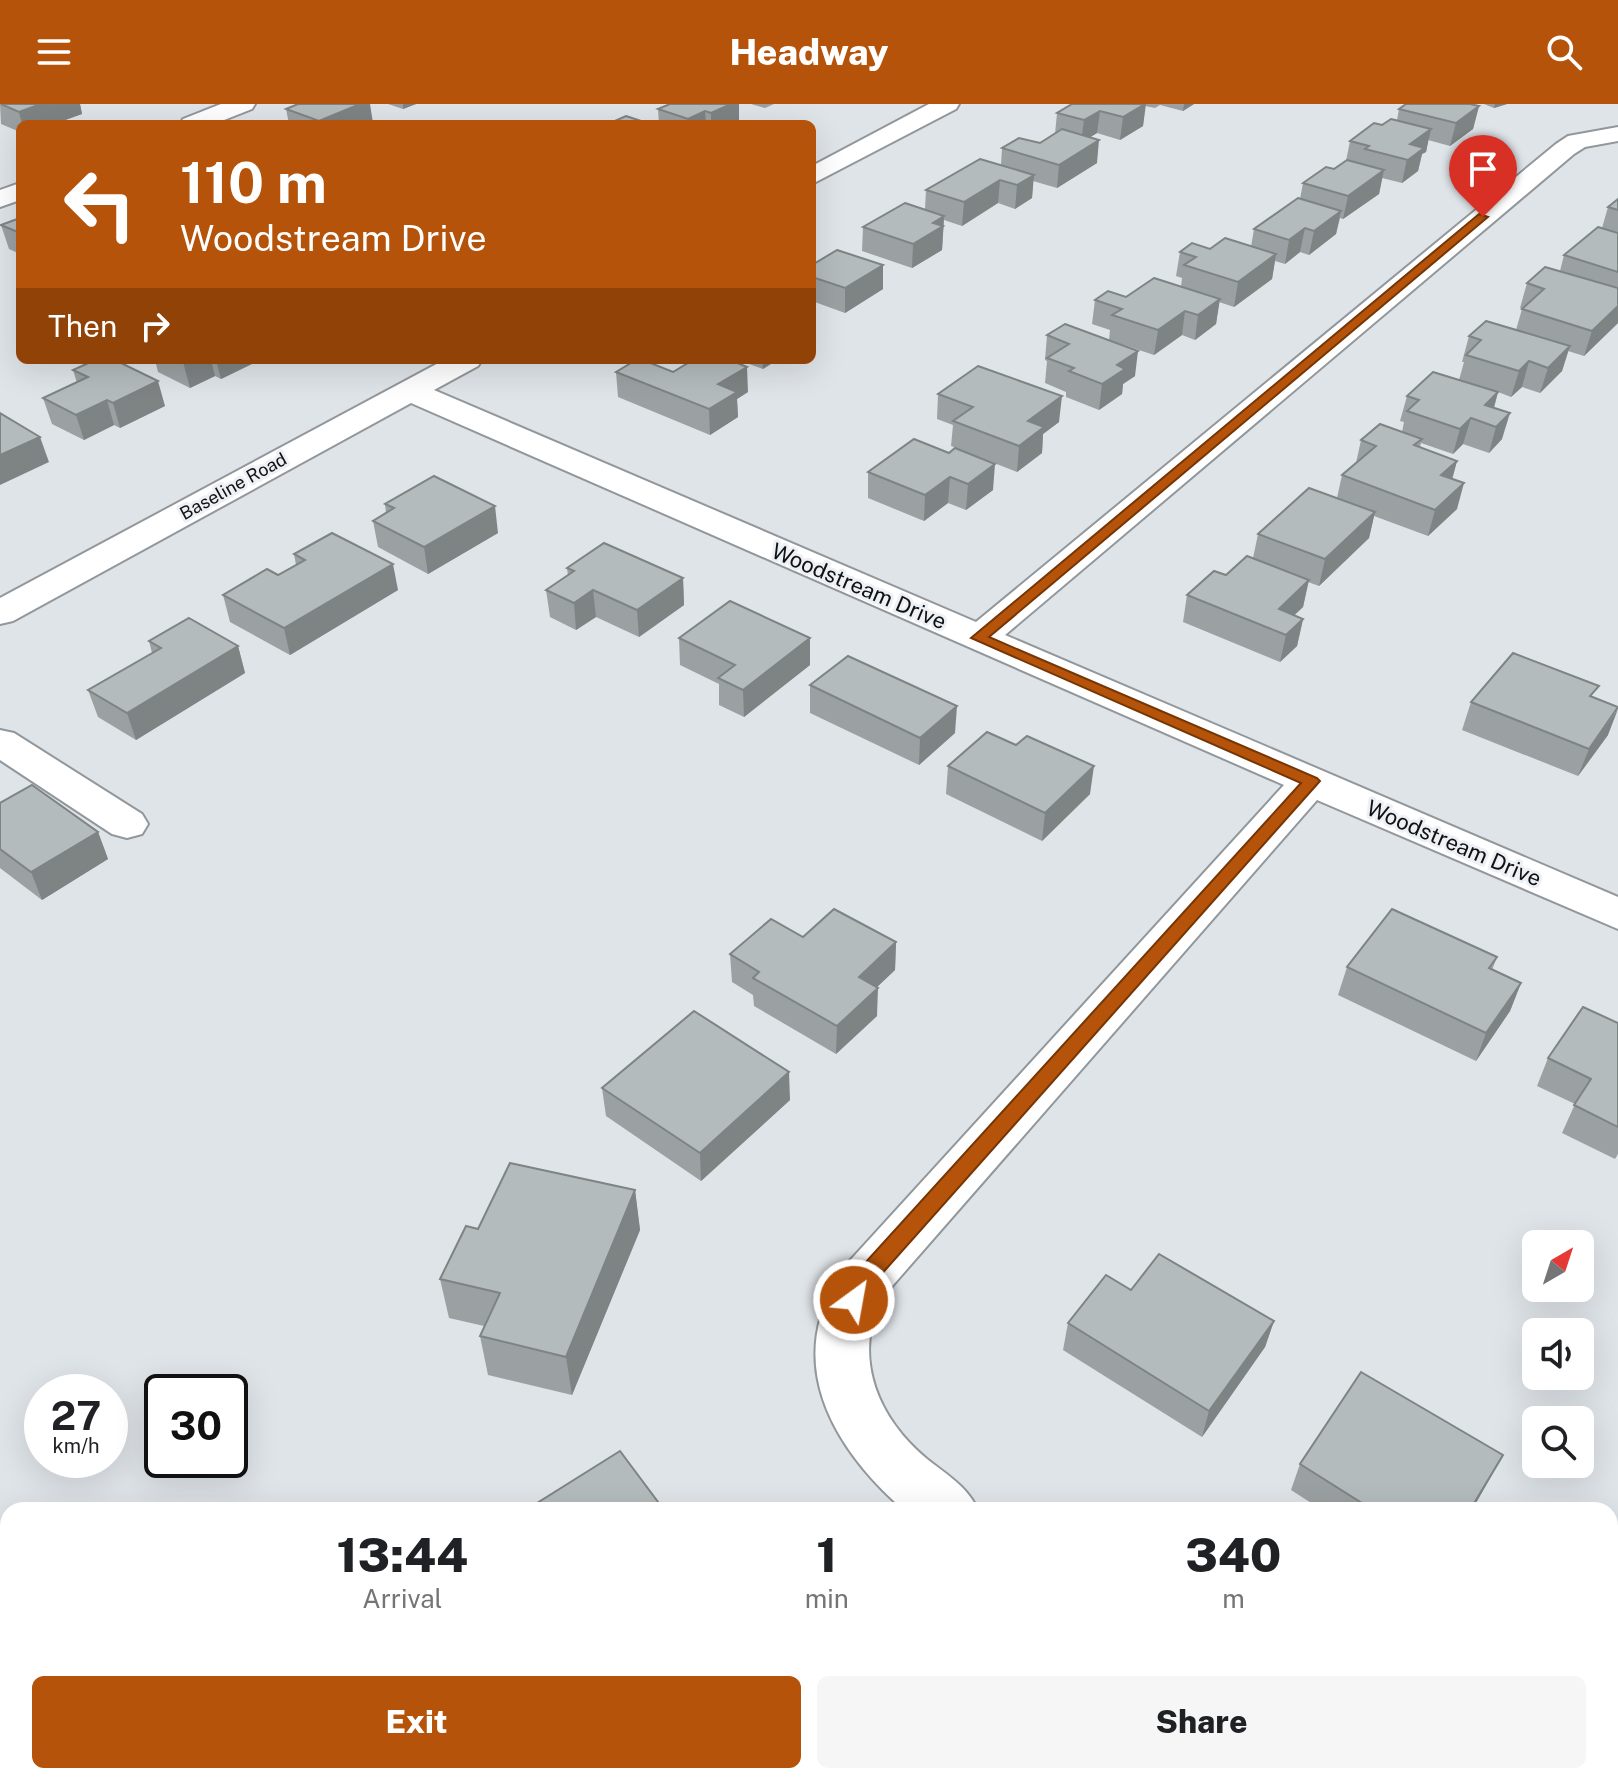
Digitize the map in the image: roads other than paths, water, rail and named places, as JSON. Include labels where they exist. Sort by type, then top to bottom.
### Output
[{"type":"street","points":[[202,120],[243,104]]},
{"type":"street","points":[[816,174],[947,104]]},
{"type":"street","points":[[979,638],[1565,149],[1577,141],[1618,134]]},
{"type":"street","name":"Baseline Road","points":[[0,613],[460,364]]},
{"type":"street","name":"Woodstream Drive","points":[[409,391],[1618,914]]},
{"type":"street","points":[[0,742],[127,824]]},
{"type":"street","points":[[939,1502],[886,1460],[857,1419],[842,1369],[846,1320],[863,1281],[1311,781]]}]
